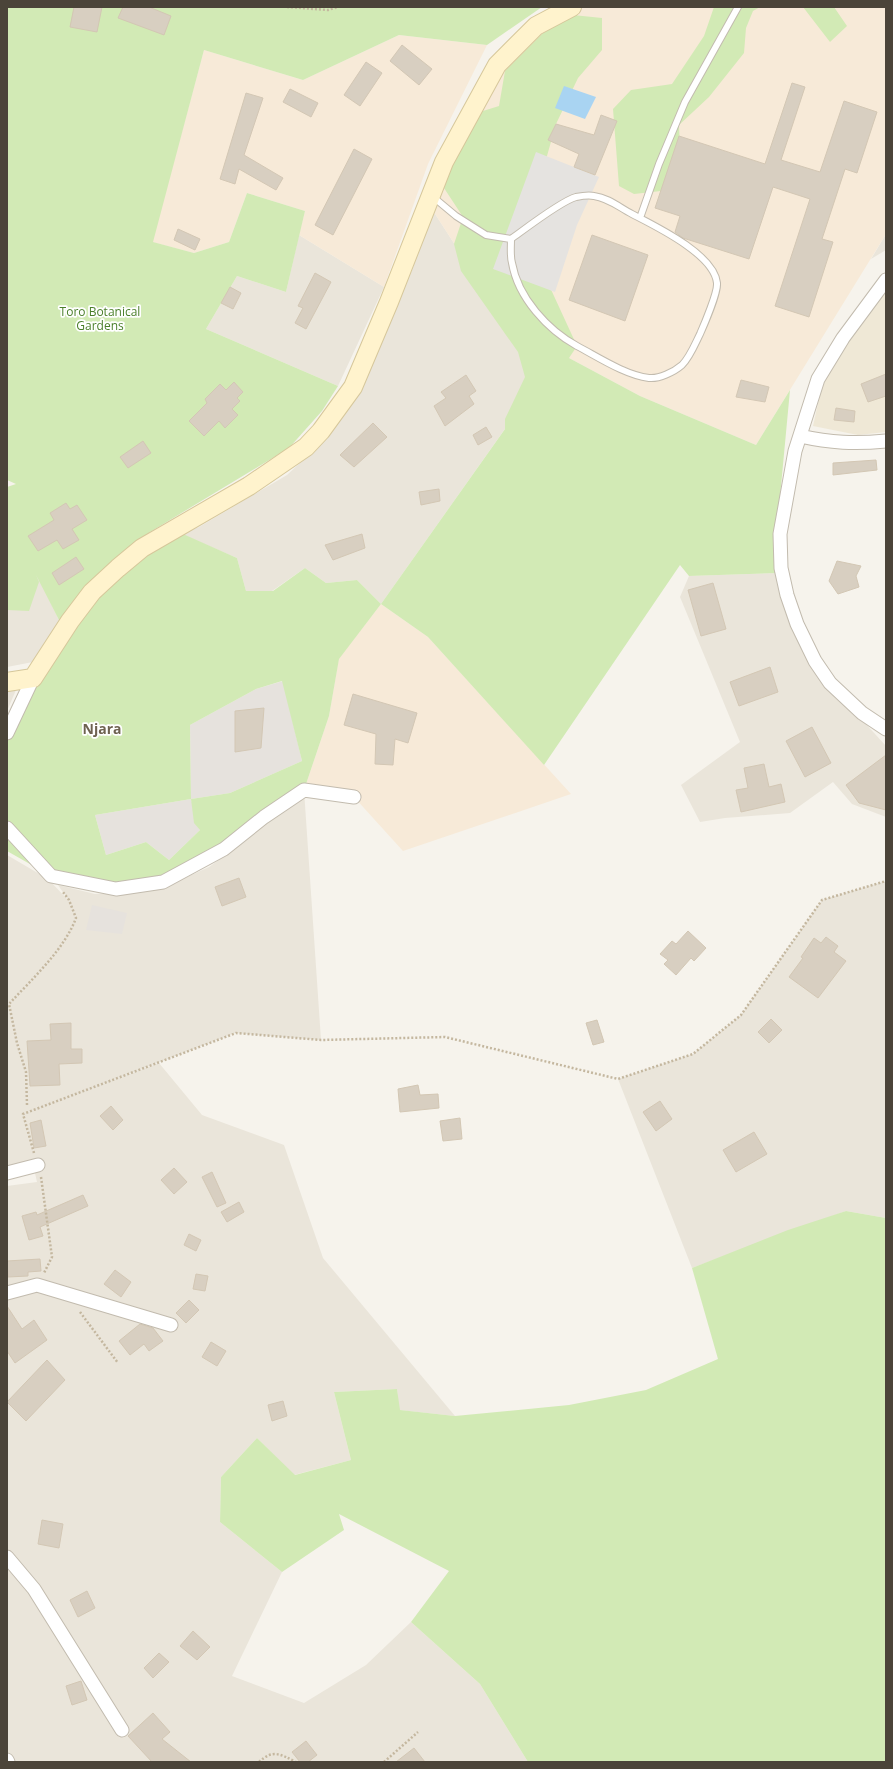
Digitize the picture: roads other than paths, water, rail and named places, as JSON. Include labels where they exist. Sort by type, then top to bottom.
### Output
[{"type":"main road","points":[[7,682],[33,678],[52,648],[92,592],[142,548],[249,486],[306,446],[321,431],[353,387],[389,302],[444,162],[498,65],[536,26],[572,7]]},
{"type":"street","points":[[886,280],[844,338],[818,379],[795,451],[780,534],[781,568],[787,595],[797,624],[815,661],[830,683],[862,713],[886,729]]},
{"type":"street","points":[[800,436],[828,442],[845,443],[886,441]]},
{"type":"street","points":[[7,733],[33,678]]},
{"type":"street","points":[[7,828],[51,876],[116,889],[163,882],[224,849],[264,818],[304,790],[354,797]]},
{"type":"street","points":[[7,1174],[38,1165]]},
{"type":"street","points":[[7,1293],[37,1285],[172,1325]]},
{"type":"street","points":[[7,1557],[34,1589],[122,1730]]},
{"type":"lane","points":[[640,218],[659,164],[686,102],[738,7]]},
{"type":"lane","points":[[431,195],[456,216],[486,235],[511,239],[542,217],[576,197],[594,196],[608,200],[666,232],[697,253],[711,269],[717,283],[707,317],[691,352],[682,365],[666,375],[650,378],[617,368],[571,343],[551,328],[530,304],[518,284],[512,263],[511,239]]},
{"type":"water","points":[[564,86],[596,97],[585,119],[555,108]]},
{"type":"district","name":"Njara","points":[[102,728]]},
{"type":"park label","name":"Toro Botanical Gardens","points":[[100,318]]}]
